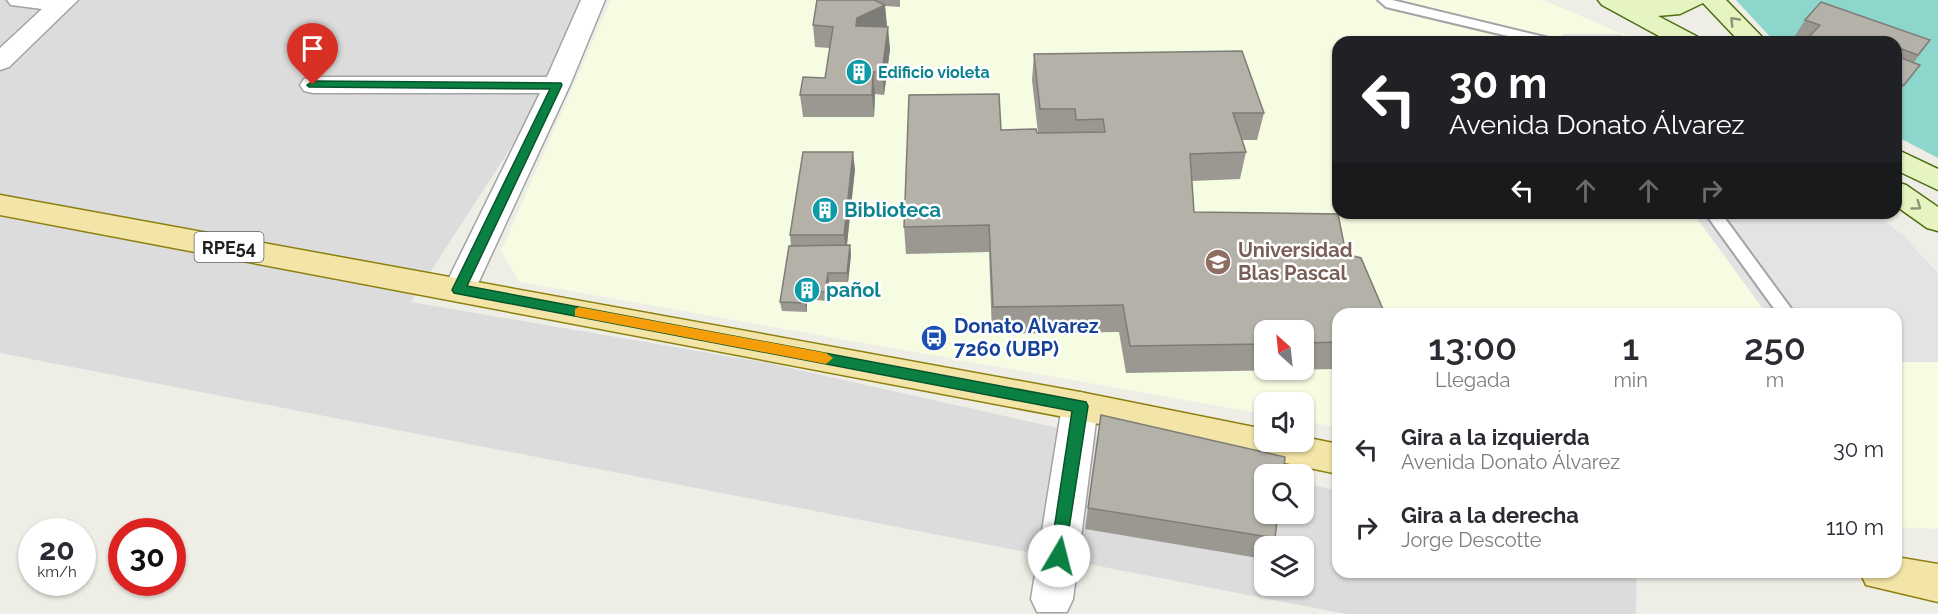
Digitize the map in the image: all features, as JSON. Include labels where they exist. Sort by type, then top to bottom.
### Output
[{"type":"main road","points":[[1613,1],[1658,9],[1682,7],[1693,0]]},
{"type":"main road","points":[[1713,0],[1748,36]]},
{"type":"main road","points":[[1613,1],[1678,36]]},
{"type":"main road","points":[[1902,161],[1938,181]]},
{"type":"main road","points":[[1902,196],[1938,221]]},
{"type":"main road","name":"RPE54","points":[[0,205],[1080,406],[1332,458]]},
{"type":"main road","points":[[1902,576],[1938,583]]},
{"type":"street","points":[[19,0],[64,2]]},
{"type":"street","points":[[459,290],[557,85],[592,0]]},
{"type":"street","points":[[0,62],[64,2]]},
{"type":"street","points":[[313,85],[557,85]]},
{"type":"street","points":[[1052,599],[1080,406]]},
{"type":"lane","points":[[1384,0],[1390,4],[1524,36]]},
{"type":"lane","points":[[1717,219],[1783,308]]},
{"type":"shaded area","points":[[0,0],[606,0],[411,302],[768,363],[1254,472],[1254,524],[1314,524],[1314,485],[1332,490],[1332,578],[1637,578],[1636,614],[1346,614],[0,353]]},
{"type":"shaded area","name":"Universidad Blas Pascal","points":[[611,0],[1543,0],[1628,36],[1332,36],[1332,219],[1882,219],[1903,235],[1938,273],[1938,529],[1902,527],[1902,308],[1332,308],[1332,426],[1314,423],[1314,392],[1254,392],[1254,412],[520,282],[501,251]]},
{"type":"shaded area","points":[[1736,0],[1938,0],[1938,158],[1902,139],[1902,36],[1769,36]]},
{"type":"shaded area","points":[[1562,34],[1621,34],[1623,36],[1564,36]]},
{"type":"shaded area","points":[[1697,219],[1882,219],[1903,235],[1938,273],[1938,362],[1902,362],[1902,308],[1762,308]]},
{"type":"building","name":"Edificio violeta","points":[[817,0],[874,0],[885,5],[857,18],[856,26],[888,27],[882,72],[873,72],[872,95],[800,95],[803,77],[825,78],[833,27],[813,25]]},
{"type":"building","points":[[1821,2],[1930,40],[1918,55],[1902,49],[1902,36],[1810,36],[1820,25],[1805,20]]},
{"type":"building","points":[[1242,51],[1264,113],[1233,113],[1246,152],[1190,154],[1194,212],[1332,214],[1332,219],[1339,219],[1346,254],[1361,258],[1382,308],[1332,308],[1332,342],[1314,343],[1314,320],[1254,320],[1254,344],[1130,346],[1123,305],[993,307],[989,225],[904,227],[909,95],[999,94],[1001,130],[1036,129],[1037,133],[1105,132],[1103,119],[1076,120],[1075,109],[1040,109],[1034,54]]},
{"type":"building","points":[[1902,58],[1920,65],[1904,85],[1902,84]]},
{"type":"building","name":"Biblioteca","points":[[803,152],[853,152],[844,235],[790,235]]},
{"type":"building","name":"pañol","points":[[850,245],[847,273],[828,273],[825,292],[806,290],[805,303],[780,302],[789,246]]},
{"type":"building","points":[[1101,415],[1254,450],[1254,452],[1285,457],[1284,464],[1254,464],[1254,524],[1277,524],[1275,536],[1263,536],[1088,508]]},
{"type":"slow traffic","points":[[579,312],[826,358]]},
{"type":"place","name":"Edificio violeta","points":[[859,72]]},
{"type":"place","name":"Biblioteca","points":[[825,210]]},
{"type":"place","name":"Universidad Blas Pascal","points":[[1218,262]]},
{"type":"place","name":"pañol","points":[[807,290]]},
{"type":"place","name":"Donato Alvarez 7260 (UBP)","points":[[934,338]]},
{"type":"route","points":[[313,85],[557,85],[459,290],[1080,406],[1059,556]]}]
